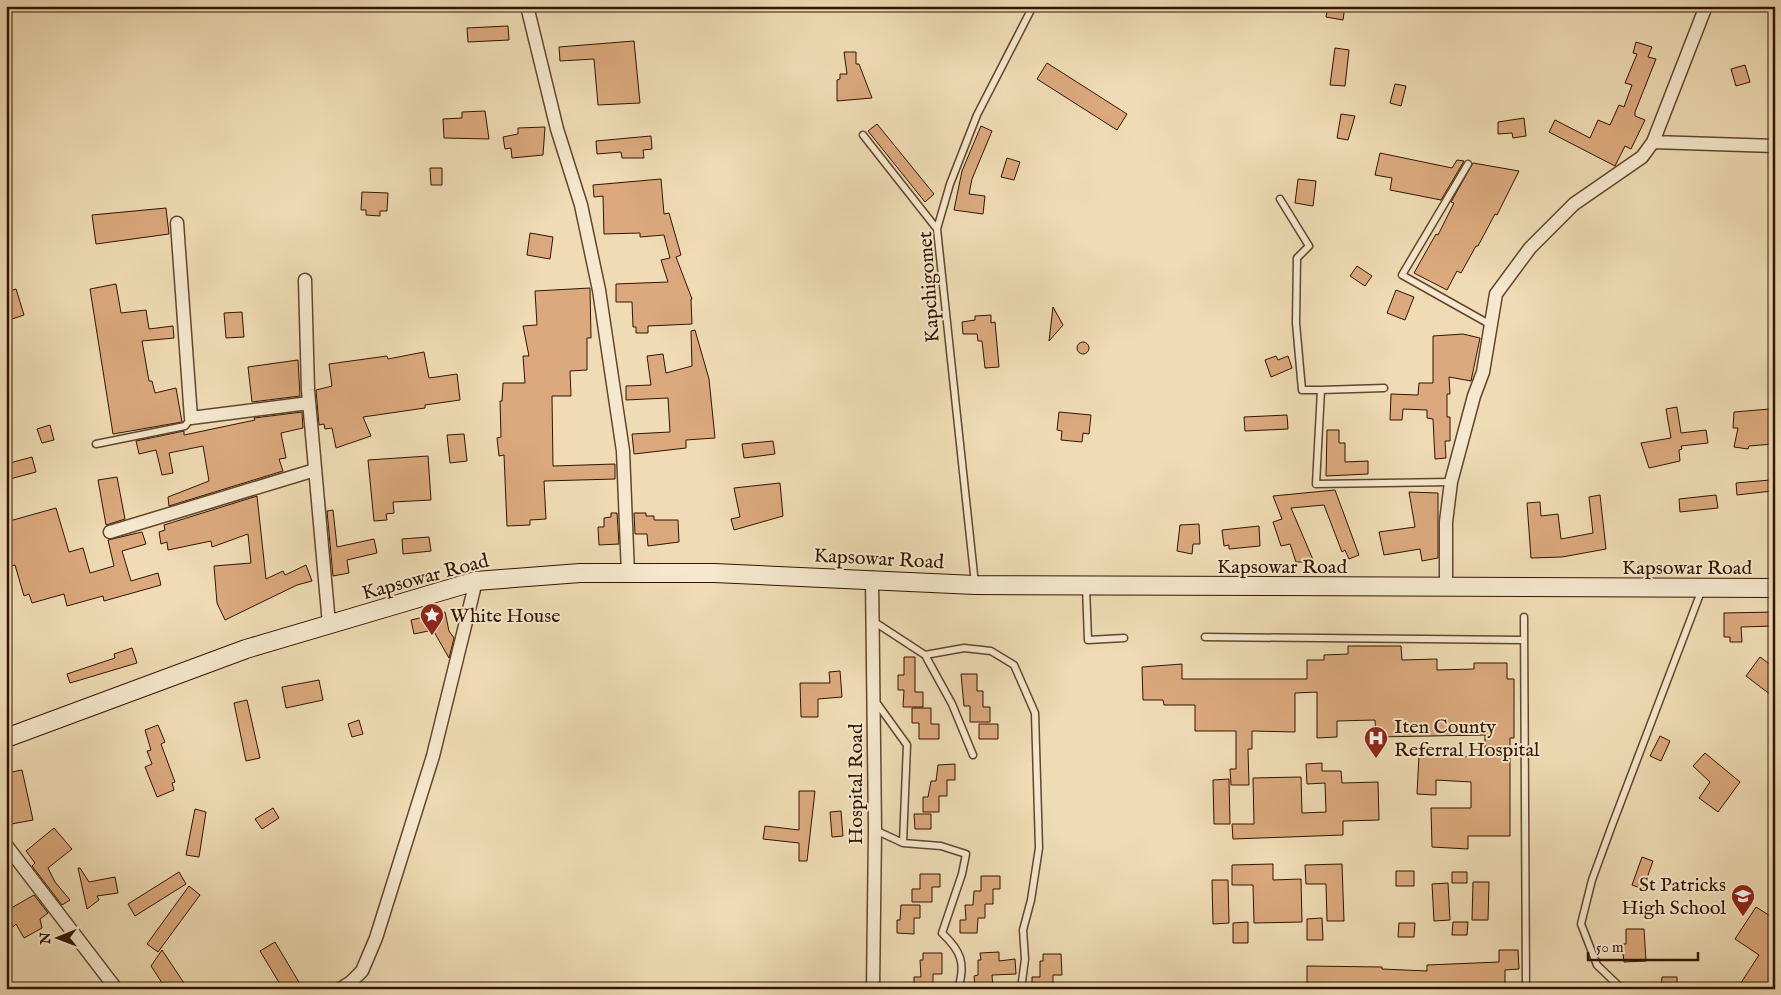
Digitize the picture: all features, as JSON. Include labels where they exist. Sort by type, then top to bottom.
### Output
[{"type":"main road","name":"Kapsowar Road","points":[[6,738],[246,649],[476,581],[580,573],[714,572],[872,578],[975,585],[1333,588],[1446,586],[1775,588]]},
{"type":"street","points":[[527,6],[557,129],[580,205],[600,290],[623,452],[628,574]]},
{"type":"street","points":[[1446,586],[1446,522],[1451,482],[1474,396],[1483,372],[1496,294],[1530,248],[1574,204],[1642,157],[1653,142],[1704,7]]},
{"type":"street","points":[[1653,142],[1775,146]]},
{"type":"street","points":[[177,223],[191,418],[309,403]]},
{"type":"street","points":[[305,280],[309,403],[329,624]]},
{"type":"street","points":[[110,532],[315,470]]},
{"type":"street","name":"Hospital Road","points":[[872,578],[875,830],[873,989]]},
{"type":"street","points":[[340,989],[351,982],[362,971],[376,938],[433,756],[476,581]]},
{"type":"street","points":[[6,845],[114,986],[113,989]]},
{"type":"lane","name":"Kapchigomet","points":[[975,585],[937,229],[950,184],[976,115],[1033,6]]},
{"type":"lane","points":[[863,134],[937,229]]},
{"type":"lane","points":[[1468,164],[1402,275],[1491,325]]},
{"type":"lane","points":[[1280,199],[1309,246],[1297,258],[1296,323],[1302,390],[1384,388]]},
{"type":"lane","points":[[1321,390],[1316,484],[1451,482]]},
{"type":"lane","points":[[96,444],[185,426],[191,418]]},
{"type":"lane","points":[[1086,586],[1088,640],[1124,638]]},
{"type":"lane","points":[[1622,989],[1597,965],[1581,924],[1592,880],[1610,828],[1702,588]]},
{"type":"lane","points":[[1524,617],[1526,989]]},
{"type":"lane","points":[[874,621],[925,655],[952,704],[973,755]]},
{"type":"lane","points":[[1205,638],[1524,640]]},
{"type":"lane","points":[[925,655],[964,648],[991,652],[1014,665],[1035,714],[1039,848],[1023,930],[1025,959],[1021,989]]},
{"type":"lane","points":[[873,698],[907,745],[903,843]]},
{"type":"lane","points":[[875,830],[903,843],[941,846],[966,854],[962,874],[942,933],[957,947],[963,974],[958,989]]},
{"type":"building","points":[[1328,6],[1345,6],[1343,20],[1326,17]]},
{"type":"building","points":[[508,26],[509,40],[468,42],[467,28]]},
{"type":"building","points":[[634,41],[640,103],[598,105],[594,59],[560,61],[559,47]]},
{"type":"building","points":[[1636,42],[1652,47],[1648,57],[1656,59],[1635,112],[1635,116],[1645,120],[1631,149],[1625,146],[1615,166],[1549,132],[1555,120],[1590,138],[1598,120],[1610,125],[1619,105],[1624,107],[1632,85],[1625,83],[1637,54],[1633,53]]},
{"type":"building","points":[[1335,48],[1349,50],[1345,86],[1330,85]]},
{"type":"building","points":[[844,52],[856,52],[856,64],[859,64],[872,98],[837,101],[837,80],[840,79],[840,74],[847,74]]},
{"type":"building","points":[[1047,63],[1127,114],[1117,130],[1037,79]]},
{"type":"building","points":[[1745,65],[1750,82],[1736,86],[1731,69]]},
{"type":"building","points":[[1395,84],[1406,86],[1401,106],[1390,103]]},
{"type":"building","points":[[485,111],[489,139],[444,138],[443,119],[462,118],[462,112]]},
{"type":"building","points":[[1341,114],[1355,116],[1348,140],[1337,138]]},
{"type":"building","points":[[1524,118],[1526,136],[1513,138],[1512,133],[1498,134],[1498,122]]},
{"type":"building","points":[[877,124],[934,194],[925,202],[868,131]]},
{"type":"building","points":[[981,126],[992,131],[972,179],[969,194],[985,196],[983,214],[954,210],[962,171]]},
{"type":"building","points":[[545,127],[543,155],[512,158],[511,148],[505,149],[503,137],[518,134],[518,128]]},
{"type":"building","points":[[651,136],[652,149],[643,150],[644,158],[622,158],[621,152],[597,154],[596,141]]},
{"type":"building","points":[[1380,153],[1452,168],[1457,160],[1464,161],[1441,200],[1390,190],[1392,178],[1375,175]]},
{"type":"building","points":[[1007,158],[1020,162],[1014,180],[1001,177]]},
{"type":"building","points":[[1473,163],[1519,171],[1497,215],[1495,214],[1461,273],[1457,271],[1447,290],[1414,273],[1436,234],[1438,235],[1454,203],[1451,202]]},
{"type":"building","points":[[430,168],[442,168],[442,185],[431,185]]},
{"type":"building","points":[[661,179],[664,214],[669,213],[681,255],[676,257],[692,299],[692,324],[648,326],[648,333],[636,333],[636,327],[633,327],[632,302],[616,302],[616,284],[668,282],[661,260],[670,258],[664,235],[640,237],[640,233],[604,234],[603,196],[594,197],[593,185]]},
{"type":"building","points":[[1298,179],[1316,181],[1313,206],[1295,203]]},
{"type":"building","points":[[362,192],[388,193],[387,211],[380,211],[380,216],[366,215],[366,210],[361,210]]},
{"type":"building","points":[[166,208],[169,234],[96,244],[92,215]]},
{"type":"building","points":[[530,233],[553,237],[550,259],[527,255]]},
{"type":"building","points":[[1357,266],[1372,276],[1365,286],[1350,276]]},
{"type":"building","points":[[116,284],[121,313],[146,310],[149,329],[173,326],[174,338],[142,341],[149,381],[152,381],[155,393],[176,388],[182,422],[113,434],[90,289]]},
{"type":"building","points":[[590,288],[591,338],[587,338],[587,370],[570,371],[571,396],[552,396],[553,466],[615,464],[615,479],[544,481],[546,519],[530,520],[530,525],[507,526],[504,455],[499,456],[497,438],[501,437],[500,401],[502,401],[503,383],[525,383],[523,356],[529,356],[523,326],[537,325],[535,291]]},
{"type":"building","points":[[16,289],[24,315],[6,321],[6,292]]},
{"type":"building","points":[[1396,290],[1414,297],[1405,320],[1387,313]]},
{"type":"building","points":[[1053,307],[1063,325],[1049,341]]},
{"type":"building","points":[[242,312],[244,337],[226,338],[224,313]]},
{"type":"building","points":[[991,315],[991,323],[995,322],[999,367],[985,368],[982,341],[978,341],[977,334],[963,334],[962,322],[975,320],[975,316]]},
{"type":"building","points":[[695,330],[709,379],[715,438],[686,440],[686,448],[634,454],[632,434],[670,432],[668,398],[626,400],[626,386],[651,385],[647,356],[663,354],[666,373],[692,366],[691,331]]},
{"type":"building","points":[[1463,334],[1480,338],[1471,381],[1449,377],[1450,394],[1447,394],[1447,417],[1450,417],[1450,441],[1445,441],[1446,458],[1435,459],[1433,419],[1427,418],[1427,410],[1403,409],[1402,420],[1390,420],[1391,394],[1418,395],[1419,383],[1433,383],[1433,336]]},
{"type":"building","points":[[1081,342],[1085,342],[1089,348],[1085,354],[1081,354],[1077,350],[1077,346]]},
{"type":"building","points":[[424,352],[429,378],[457,374],[460,400],[425,405],[425,408],[363,417],[371,436],[336,448],[332,428],[325,429],[324,424],[319,425],[316,390],[332,386],[329,364],[387,356],[388,359]]},
{"type":"building","points":[[1276,356],[1278,360],[1288,356],[1292,368],[1271,377],[1265,360]]},
{"type":"building","points":[[298,360],[300,396],[252,402],[248,367]]},
{"type":"building","points":[[1677,407],[1681,433],[1706,430],[1708,443],[1681,446],[1682,449],[1679,450],[1680,461],[1649,468],[1641,443],[1671,438],[1666,409]]},
{"type":"building","points":[[1770,409],[1773,444],[1749,446],[1748,449],[1734,447],[1738,428],[1733,428],[1734,412]]},
{"type":"building","points":[[302,412],[303,428],[281,433],[286,458],[279,459],[283,471],[169,506],[168,497],[209,481],[203,446],[169,453],[173,473],[162,475],[156,450],[139,454],[136,441],[184,431],[184,435],[255,420],[254,418]]},
{"type":"building","points":[[1059,412],[1091,415],[1089,434],[1083,433],[1082,442],[1061,440],[1062,431],[1057,430]]},
{"type":"building","points":[[1287,415],[1288,429],[1245,431],[1244,417]]},
{"type":"building","points":[[50,425],[54,440],[42,443],[37,429]]},
{"type":"building","points":[[1327,430],[1339,430],[1339,443],[1345,443],[1345,462],[1368,461],[1368,474],[1326,476]]},
{"type":"building","points":[[464,434],[467,461],[450,463],[447,435]]},
{"type":"building","points":[[773,441],[775,454],[744,458],[742,444]]},
{"type":"building","points":[[428,456],[431,500],[393,502],[394,513],[386,514],[387,520],[374,521],[368,460]]},
{"type":"building","points":[[32,457],[36,472],[6,480],[6,464]]},
{"type":"building","points":[[117,477],[125,519],[106,525],[98,480]]},
{"type":"building","points":[[1770,480],[1772,491],[1737,495],[1736,483]]},
{"type":"building","points":[[780,483],[783,516],[734,530],[731,519],[740,517],[734,488]]},
{"type":"building","points":[[1335,490],[1359,555],[1349,559],[1345,550],[1342,552],[1324,505],[1291,508],[1314,562],[1296,562],[1290,544],[1281,546],[1273,522],[1282,519],[1273,496]]},
{"type":"building","points":[[1409,492],[1438,493],[1438,558],[1422,561],[1420,549],[1384,555],[1379,532],[1415,527]]},
{"type":"building","points":[[1600,495],[1606,549],[1562,557],[1531,558],[1527,503],[1540,502],[1541,516],[1558,514],[1561,539],[1593,533],[1589,497]]},
{"type":"building","points":[[1716,495],[1718,508],[1680,512],[1679,499]]},
{"type":"building","points":[[257,496],[266,579],[283,571],[285,575],[306,565],[312,581],[297,585],[225,620],[217,603],[214,566],[251,563],[248,534],[212,547],[211,541],[168,550],[167,542],[161,544],[159,532],[165,530],[164,525]]},
{"type":"building","points":[[56,508],[69,552],[83,548],[90,573],[114,566],[108,540],[142,532],[146,544],[122,551],[131,581],[158,573],[161,585],[104,601],[103,596],[67,606],[64,594],[32,603],[29,594],[24,596],[15,565],[6,568],[6,522]]},
{"type":"building","points":[[333,510],[337,547],[374,539],[377,553],[347,560],[349,573],[333,576],[327,511]]},
{"type":"building","points":[[611,513],[617,513],[619,544],[599,545],[598,527],[604,527],[604,518],[611,517]]},
{"type":"building","points":[[634,513],[646,513],[646,516],[654,516],[654,520],[678,520],[679,542],[648,546],[647,534],[635,534]]},
{"type":"building","points":[[1199,524],[1200,544],[1193,544],[1192,554],[1177,551],[1180,525]]},
{"type":"building","points":[[1259,526],[1260,546],[1229,549],[1229,545],[1224,546],[1222,530]]},
{"type":"building","points":[[429,537],[431,551],[403,554],[402,539]]},
{"type":"building","points":[[445,612],[449,631],[454,638],[449,658],[433,630],[414,634],[411,620]]},
{"type":"building","points":[[1775,612],[1775,626],[1741,627],[1742,642],[1730,642],[1730,637],[1724,637],[1724,613]]},
{"type":"building","points":[[1348,646],[1401,646],[1402,660],[1437,659],[1437,670],[1474,669],[1474,663],[1507,663],[1507,679],[1514,679],[1514,738],[1510,738],[1510,836],[1468,836],[1468,849],[1432,847],[1431,808],[1471,808],[1471,782],[1436,780],[1436,795],[1417,794],[1419,755],[1485,757],[1485,735],[1376,737],[1375,720],[1337,721],[1337,737],[1317,738],[1317,692],[1295,693],[1295,732],[1252,731],[1252,749],[1248,749],[1249,785],[1231,785],[1230,769],[1236,769],[1236,731],[1195,731],[1195,705],[1164,705],[1163,700],[1143,700],[1142,667],[1182,664],[1182,679],[1307,679],[1307,660],[1324,660],[1324,655],[1348,654]]},
{"type":"building","points":[[132,648],[137,663],[70,683],[67,674],[115,658],[114,654]]},
{"type":"building","points":[[904,657],[915,657],[915,692],[923,692],[923,707],[903,707],[904,690],[898,690],[898,675],[904,675]]},
{"type":"building","points":[[1760,657],[1775,668],[1775,698],[1746,676]]},
{"type":"building","points":[[840,671],[842,697],[818,699],[818,717],[801,717],[800,683],[830,683],[829,672]]},
{"type":"building","points":[[961,674],[977,674],[977,691],[983,691],[983,707],[990,707],[990,722],[970,722],[970,706],[964,706]]},
{"type":"building","points":[[319,680],[323,700],[286,708],[282,687]]},
{"type":"building","points":[[247,700],[260,758],[246,761],[234,703]]},
{"type":"building","points":[[912,708],[931,708],[931,724],[939,724],[939,739],[919,739],[919,723],[912,723]]},
{"type":"building","points":[[359,720],[363,734],[352,737],[348,724]]},
{"type":"building","points":[[979,724],[998,724],[998,739],[979,739]]},
{"type":"building","points":[[158,725],[165,742],[161,744],[175,782],[172,783],[174,790],[157,797],[145,767],[152,764],[147,751],[151,750],[145,730]]},
{"type":"building","points":[[1660,736],[1670,741],[1661,761],[1650,756]]},
{"type":"building","points":[[1705,753],[1740,782],[1718,812],[1699,798],[1710,782],[1693,766]]},
{"type":"building","points":[[1322,763],[1322,771],[1341,771],[1342,783],[1378,782],[1379,820],[1343,821],[1343,835],[1233,839],[1232,824],[1254,824],[1253,778],[1301,777],[1302,813],[1326,812],[1325,783],[1307,784],[1306,764]]},
{"type":"building","points":[[955,764],[955,780],[947,780],[947,796],[939,796],[939,812],[923,812],[923,797],[928,797],[931,781],[936,781],[938,765]]},
{"type":"building","points":[[22,770],[33,820],[6,825],[6,773]]},
{"type":"building","points":[[1229,779],[1230,824],[1214,824],[1213,780]]},
{"type":"building","points":[[799,791],[815,791],[807,861],[799,861],[799,843],[763,839],[765,826],[799,830]]},
{"type":"building","points":[[273,808],[279,818],[262,829],[255,819]]},
{"type":"building","points":[[195,809],[206,812],[199,857],[186,855]]},
{"type":"building","points":[[841,811],[843,836],[832,837],[830,812]]},
{"type":"building","points":[[914,814],[931,814],[931,829],[915,829]]},
{"type":"building","points":[[54,828],[72,849],[48,868],[55,882],[70,900],[62,905],[32,866],[35,863],[26,851]]},
{"type":"building","points":[[1642,857],[1653,861],[1643,889],[1632,885]]},
{"type":"building","points":[[1273,864],[1273,880],[1301,879],[1302,922],[1254,923],[1253,885],[1232,885],[1232,865]]},
{"type":"building","points":[[1342,864],[1344,921],[1327,921],[1326,884],[1306,884],[1305,865]]},
{"type":"building","points":[[78,868],[80,868],[89,882],[115,877],[118,893],[97,896],[99,900],[87,909]]},
{"type":"building","points":[[1396,871],[1414,871],[1414,886],[1396,886]]},
{"type":"building","points":[[179,872],[186,884],[135,916],[128,904]]},
{"type":"building","points":[[1452,872],[1467,872],[1467,883],[1452,883]]},
{"type":"building","points":[[920,874],[940,874],[940,887],[932,887],[932,902],[912,902],[912,889],[920,889]]},
{"type":"building","points":[[981,876],[1000,876],[1000,889],[993,889],[993,904],[985,904],[985,918],[978,918],[977,933],[960,933],[960,920],[966,920],[965,905],[973,905],[974,891],[981,891]]},
{"type":"building","points":[[1212,880],[1228,880],[1229,923],[1213,924]]},
{"type":"building","points":[[1473,882],[1489,882],[1488,920],[1472,920]]},
{"type":"building","points":[[1448,883],[1450,920],[1434,921],[1432,884]]},
{"type":"building","points":[[189,886],[200,895],[158,952],[147,944]]},
{"type":"building","points":[[34,895],[48,913],[40,919],[42,928],[24,938],[16,924],[13,927],[6,911]]},
{"type":"building","points":[[901,905],[920,905],[920,918],[914,918],[914,934],[897,933],[897,920],[900,920]]},
{"type":"building","points":[[1756,907],[1775,919],[1775,989],[1737,989],[1759,955],[1735,939]]},
{"type":"building","points":[[1322,918],[1323,940],[1307,940],[1307,919]]},
{"type":"building","points":[[1248,922],[1248,943],[1233,943],[1233,923]]},
{"type":"building","points":[[1453,922],[1468,922],[1467,935],[1452,935]]},
{"type":"building","points":[[1399,923],[1415,923],[1414,937],[1398,937]]},
{"type":"building","points":[[1626,929],[1644,929],[1646,961],[1624,962],[1622,944],[1626,944]]},
{"type":"building","points":[[275,942],[303,989],[283,989],[260,951]]},
{"type":"building","points":[[162,950],[188,989],[166,989],[151,966]]},
{"type":"building","points":[[1499,950],[1518,950],[1519,969],[1505,970],[1505,989],[1478,989],[1478,984],[1449,985],[1449,989],[1307,989],[1307,966],[1382,967],[1382,969],[1427,971],[1427,965],[1499,962]]},
{"type":"building","points":[[999,952],[999,961],[1015,959],[1016,974],[992,975],[993,989],[975,989],[974,976],[978,975],[978,960],[981,960],[980,953]]},
{"type":"building","points":[[923,953],[942,953],[942,974],[933,974],[933,989],[914,989],[914,977],[921,977],[920,960],[923,960]]},
{"type":"building","points":[[1043,954],[1061,954],[1062,975],[1053,975],[1053,989],[1032,989],[1032,977],[1040,977],[1040,961],[1043,961]]},
{"type":"building","points":[[1662,977],[1677,977],[1677,989],[1661,989]]},
{"type":"place","name":"White House","points":[[432,636]]},
{"type":"place","name":"Iten County Referral Hospital","points":[[1376,759]]},
{"type":"place","name":"St Patricks High School","points":[[1743,917]]}]
